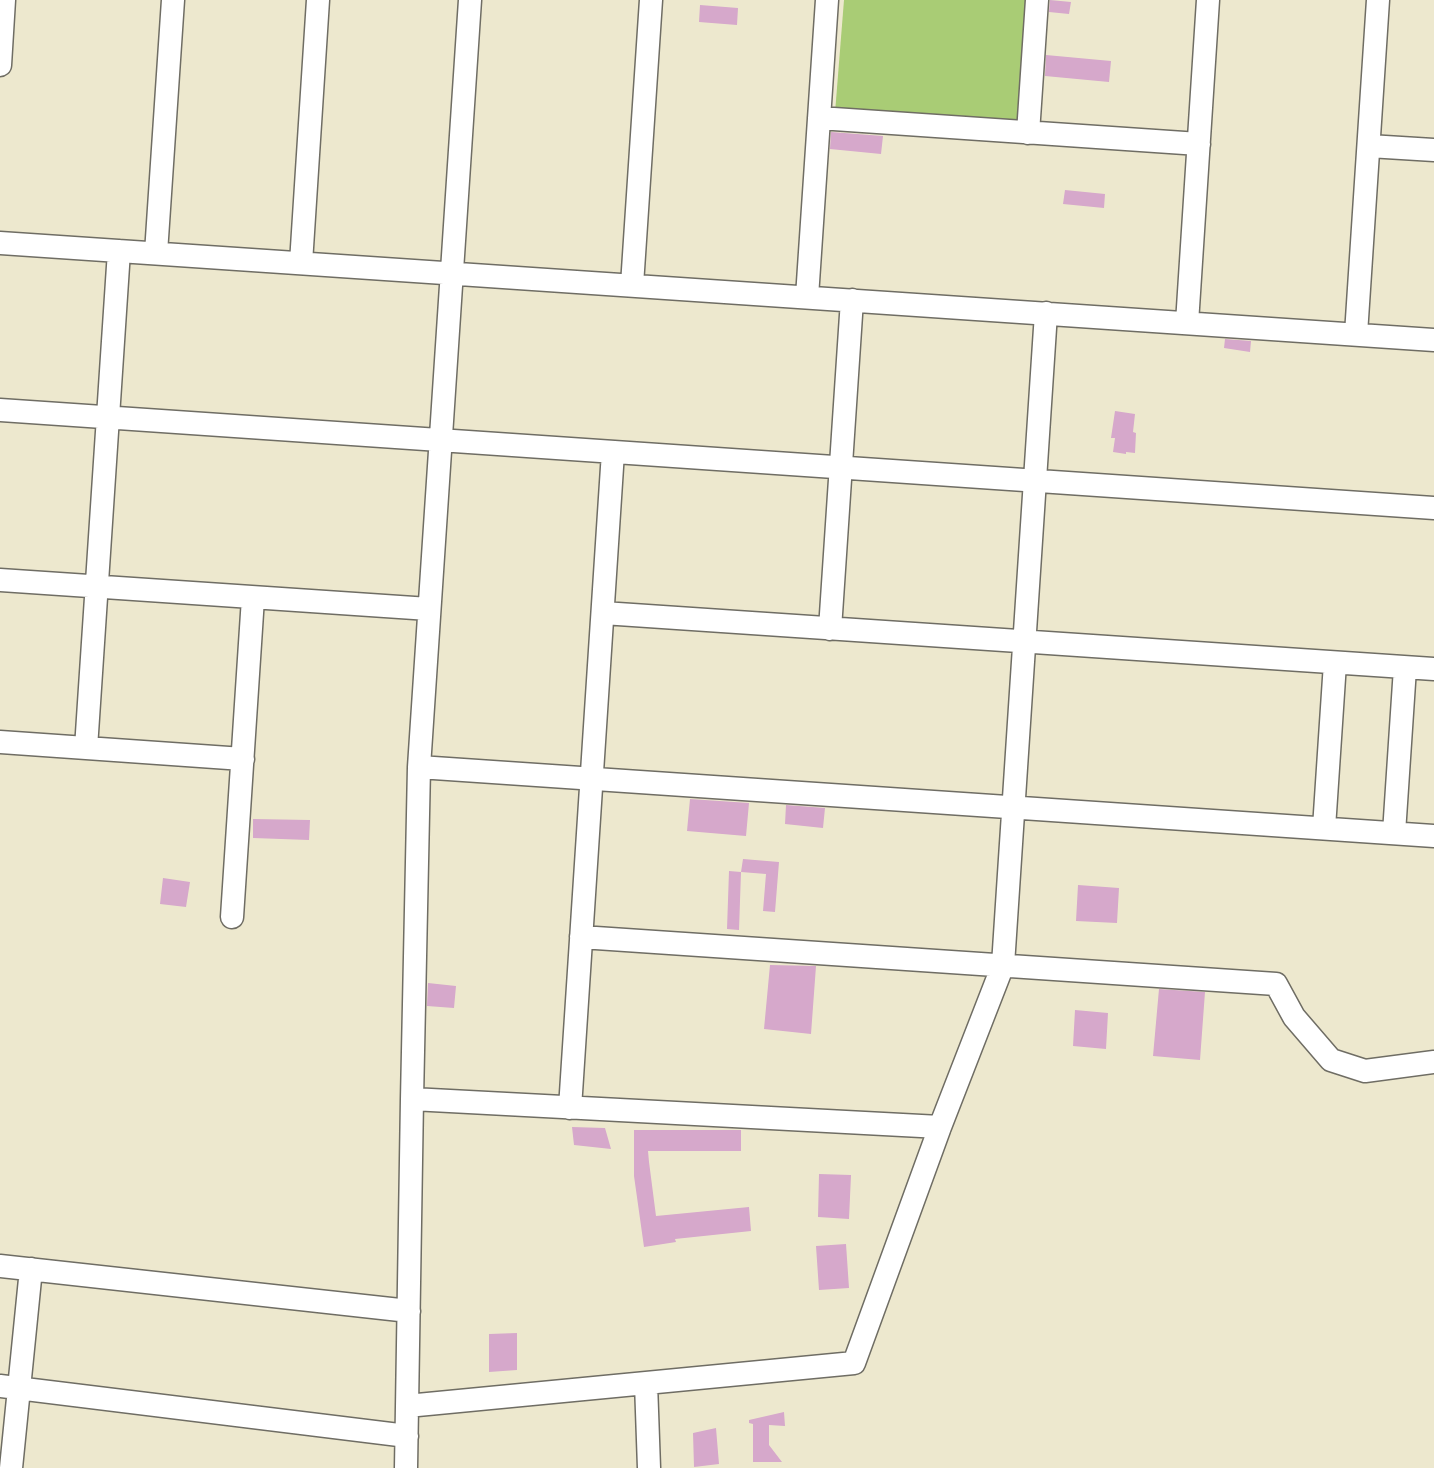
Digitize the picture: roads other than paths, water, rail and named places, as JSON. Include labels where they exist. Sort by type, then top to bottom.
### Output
[{"type":"street","points":[[0,65],[4,0]]},
{"type":"street","points":[[156,253],[173,0]]},
{"type":"street","points":[[301,263],[318,0]]},
{"type":"street","points":[[406,1468],[419,767],[470,0]]},
{"type":"street","points":[[632,286],[651,0]]},
{"type":"street","points":[[807,297],[827,0]]},
{"type":"street","points":[[1028,132],[1037,0]]},
{"type":"street","points":[[1187,323],[1208,0]]},
{"type":"street","points":[[1356,334],[1378,0]]},
{"type":"street","points":[[819,118],[1199,144]]},
{"type":"street","points":[[1369,146],[1434,150]]},
{"type":"street","points":[[0,242],[1434,340]]},
{"type":"street","points":[[86,748],[119,250]]},
{"type":"street","points":[[830,629],[852,300]]},
{"type":"street","points":[[407,1406],[854,1363],[940,1127],[1003,965],[1046,314]]},
{"type":"street","points":[[0,410],[1434,508]]},
{"type":"street","points":[[570,1108],[613,452]]},
{"type":"street","points":[[0,580],[429,609]]},
{"type":"street","points":[[232,918],[253,598]]},
{"type":"street","points":[[603,613],[1434,670]]},
{"type":"street","points":[[1324,828],[1335,663]]},
{"type":"street","points":[[1394,833],[1405,668]]},
{"type":"street","points":[[0,742],[243,759]]},
{"type":"street","points":[[419,767],[1434,836]]},
{"type":"street","points":[[581,937],[1276,984],[1294,1017],[1331,1060],[1364,1071],[1434,1062]]},
{"type":"street","points":[[412,1100],[940,1127]]},
{"type":"street","points":[[0,1266],[409,1310]]},
{"type":"street","points":[[11,1468],[9,1387],[31,1269]]},
{"type":"street","points":[[646,1383],[649,1468]]},
{"type":"street","points":[[9,1387],[407,1436]]}]
